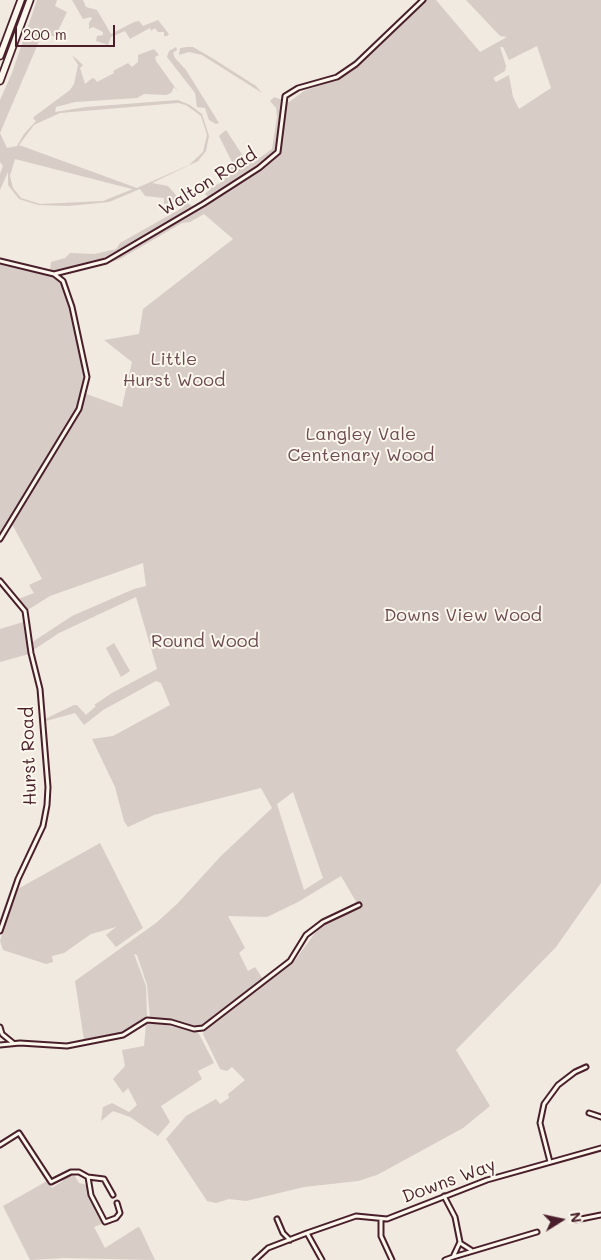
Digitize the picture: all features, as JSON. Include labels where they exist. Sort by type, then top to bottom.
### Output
[{"type":"highway","points":[[0,56],[21,0]]},
{"type":"highway","points":[[0,81],[30,0]]},
{"type":"street","name":"Walton Road","points":[[54,274],[106,261],[203,204],[259,168],[278,152],[286,96],[298,88],[336,77],[356,64],[422,0]]},
{"type":"street","points":[[0,261],[54,274],[63,281]]},
{"type":"street","points":[[0,539],[79,409],[85,391],[88,377],[70,300],[63,281],[62,276],[65,272]]},
{"type":"street","name":"Hurst Road","points":[[0,581],[25,611],[31,653],[40,689],[48,787],[48,805],[43,826],[18,878],[0,931]]},
{"type":"street","points":[[0,1045],[12,1043],[67,1046],[122,1035],[147,1020],[170,1022],[194,1029],[203,1028],[290,961],[306,935],[323,922],[359,905]]},
{"type":"street","points":[[0,1027],[1,1037],[5,1044]]},
{"type":"street","points":[[1,1037],[12,1043]]},
{"type":"street","points":[[550,1162],[540,1123],[544,1104],[558,1085],[575,1072],[586,1067]]},
{"type":"street","points":[[589,1113],[601,1117]]},
{"type":"street","points":[[0,1145],[19,1133],[50,1181],[71,1172],[79,1172],[88,1177],[104,1179],[113,1195]]},
{"type":"street","name":"Downs Way","points":[[255,1260],[268,1248],[356,1216],[387,1219],[487,1180],[601,1148]]},
{"type":"street","points":[[88,1177],[93,1199],[105,1222],[116,1218],[120,1213],[117,1203]]},
{"type":"street","points":[[444,1196],[455,1217],[460,1242],[464,1248],[472,1250]]},
{"type":"street","points":[[576,1220],[601,1215]]},
{"type":"street","points":[[278,1219],[283,1233],[290,1240]]},
{"type":"street","points":[[381,1219],[381,1236],[392,1260]]},
{"type":"street","points":[[445,1260],[472,1250],[537,1232]]},
{"type":"street","points":[[307,1233],[322,1260]]},
{"type":"street","points":[[453,1257],[460,1242]]},
{"type":"green space","points":[[37,0],[57,0],[55,6],[67,12],[55,37],[43,32],[0,133],[0,100],[12,73]]},
{"type":"green space","points":[[72,0],[83,0],[86,7],[97,10],[111,34],[134,22],[139,21],[143,26],[158,20],[169,34],[164,36],[164,32],[158,32],[155,28],[151,31],[150,28],[130,39],[125,31],[111,37],[108,45],[96,41],[97,36],[103,35],[103,32],[93,27],[89,29],[91,17],[83,19]]},
{"type":"green space","name":"Langley Vale Centenary Wood","points":[[423,0],[436,0],[480,52],[507,37],[500,36],[466,0],[601,0],[601,883],[556,947],[456,1050],[490,1106],[463,1128],[377,1175],[358,1181],[304,1187],[246,1201],[229,1199],[216,1203],[207,1201],[166,1139],[186,1116],[216,1099],[220,1104],[229,1098],[228,1094],[245,1080],[232,1067],[227,1071],[220,1069],[203,1034],[205,1029],[218,1016],[220,1018],[296,959],[323,922],[358,905],[341,876],[298,902],[267,917],[228,916],[245,948],[239,953],[248,971],[255,967],[263,979],[202,1025],[194,1026],[150,1018],[147,985],[137,955],[134,954],[146,986],[147,1016],[122,1033],[84,1040],[75,981],[156,923],[177,904],[221,856],[272,808],[261,788],[154,815],[128,827],[124,821],[115,787],[92,739],[113,736],[170,705],[161,683],[156,681],[103,710],[84,725],[75,713],[46,721],[45,719],[74,705],[77,705],[86,715],[96,706],[94,705],[112,693],[157,669],[136,597],[59,633],[32,651],[31,643],[72,616],[134,589],[146,586],[143,563],[50,596],[26,611],[18,599],[34,593],[29,585],[42,579],[13,526],[0,536],[0,263],[54,276],[61,281],[82,352],[85,373],[84,393],[122,407],[132,362],[104,340],[139,334],[143,309],[233,239],[204,214],[190,222],[182,223],[120,259],[100,266],[212,201],[205,194],[212,187],[224,181],[233,164],[219,136],[226,130],[245,159],[255,161],[272,149],[277,117],[276,108],[270,101],[274,97],[289,102],[304,91],[335,80],[352,71]],"holes":[[[537,46],[551,88],[519,109],[513,97],[509,75],[496,82],[493,78],[505,71],[506,66],[500,47],[503,47],[509,60]],[[293,792],[323,878],[304,890],[277,804]]]},
{"type":"green space","points":[[176,47],[177,50],[173,53],[175,58],[186,70],[219,123],[216,124],[209,120],[205,108],[197,107],[195,93],[167,57],[169,51]]},
{"type":"green space","points":[[193,47],[212,58],[256,86],[262,93],[202,55],[189,52],[179,55],[180,48]]},
{"type":"green space","points":[[154,49],[159,55],[155,57],[156,61],[179,93],[174,87],[171,93],[166,95],[144,94],[137,98],[75,102],[56,107],[55,112],[86,107],[178,100],[190,105],[202,114],[209,136],[206,151],[198,161],[152,183],[168,186],[182,202],[185,201],[193,207],[102,259],[58,271],[50,270],[51,262],[65,258],[70,253],[95,254],[116,249],[120,243],[182,208],[182,203],[164,204],[164,198],[145,196],[140,189],[109,202],[69,206],[38,205],[19,199],[8,185],[8,172],[0,190],[0,174],[3,166],[0,162],[0,133],[7,148],[17,146],[24,134],[36,121],[33,118],[70,90],[74,84],[78,65],[72,55],[83,65],[80,68],[85,84],[94,78],[97,82],[128,63],[132,67],[138,62],[138,55]],"holes":[[[178,103],[186,105],[201,116],[207,135],[203,152],[189,165],[137,188],[19,145],[34,125],[60,113]],[[15,159],[132,189],[133,189],[103,201],[40,204],[21,198],[13,188],[10,176]]]},
{"type":"green space","points":[[23,622],[29,654],[0,662],[0,629]]},
{"type":"green space","points":[[114,643],[130,671],[121,677],[106,648]]},
{"type":"green space","points":[[100,843],[143,928],[116,947],[106,935],[116,927],[91,934],[64,953],[52,956],[53,962],[46,964],[3,950],[0,941],[16,890]]},
{"type":"green space","points":[[153,1023],[196,1031],[214,1063],[198,1071],[202,1079],[161,1106],[170,1122],[158,1136],[130,1117],[113,1111],[101,1121],[103,1107],[112,1103],[129,1112],[137,1105],[128,1088],[123,1093],[113,1079],[125,1066],[122,1050],[144,1046],[146,1024]]},
{"type":"green space","points":[[74,1175],[79,1183],[88,1185],[92,1201],[104,1223],[94,1227],[105,1248],[138,1227],[155,1260],[65,1258],[30,1260],[3,1206],[47,1181],[52,1188],[63,1181],[62,1178]]},
{"type":"park label","name":"Little Hurst Wood","points":[[174,369]]},
{"type":"park label","name":"Downs View Wood","points":[[463,615]]},
{"type":"park label","name":"Round Wood","points":[[205,641]]}]
